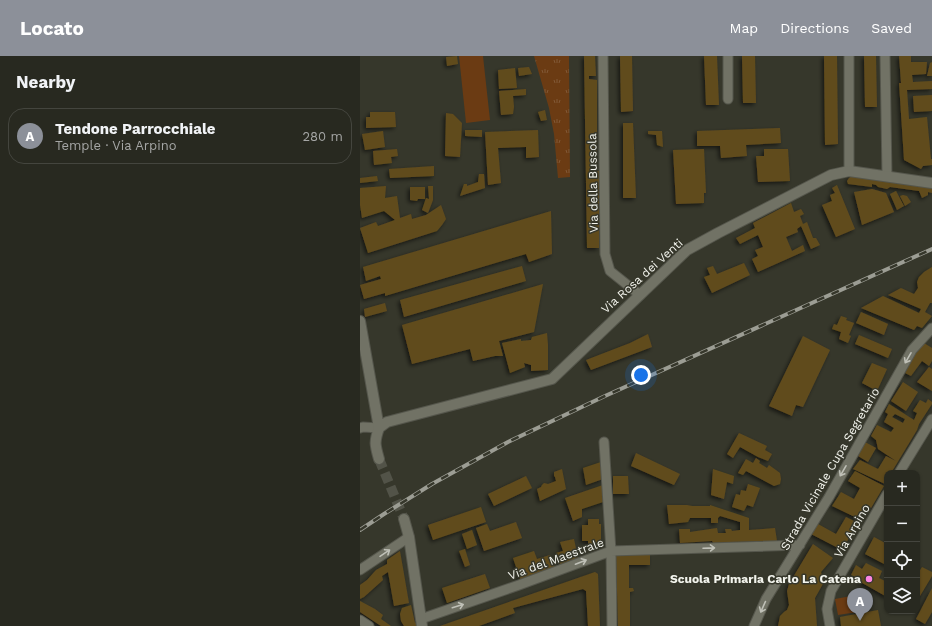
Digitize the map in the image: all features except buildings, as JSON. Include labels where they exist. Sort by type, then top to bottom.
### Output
[{"type":"street","name":"Via della Bussola","points":[[603,56],[605,254],[610,271],[640,295]]},
{"type":"street","points":[[728,56],[728,99]]},
{"type":"street","points":[[848,56],[849,171]]},
{"type":"street","points":[[885,56],[887,176]]},
{"type":"street","name":"Via Rosa dei Venti","points":[[380,428],[387,422],[394,420],[552,379],[687,250],[831,175],[849,171],[932,183]]},
{"type":"street","points":[[360,321],[380,428],[376,438],[376,447],[380,459]]},
{"type":"street","name":"Strada Vicinale Cupa Segretario","points":[[754,626],[766,599],[829,497],[912,350],[932,328]]},
{"type":"street","points":[[901,470],[932,418]]},
{"type":"street","points":[[360,428],[380,428]]},
{"type":"street","points":[[604,442],[611,551],[612,626]]},
{"type":"street","name":"Via Arpino","points":[[830,626],[827,609],[831,590],[884,499]]},
{"type":"street","points":[[404,519],[409,537],[422,622]]},
{"type":"street","points":[[360,570],[409,537]]},
{"type":"street","name":"Via del Maestrale","points":[[422,622],[611,551],[800,545]]},
{"type":"street","points":[[360,620],[369,626]]},
{"type":"green space","points":[[459,56],[483,56],[490,120],[466,123]]},
{"type":"green space","points":[[534,56],[569,56],[570,177],[558,178],[554,134],[549,108]]},
{"type":"green space","points":[[862,594],[864,611],[838,615],[835,599]]},
{"type":"tunnel","points":[[379,459],[404,519]]},
{"type":"railway","points":[[360,530],[432,484],[508,442],[605,396],[932,249]]},
{"type":"place","name":"Scuola Primaria Carlo La Catena","points":[[869,579]]},
{"type":"place","name":"Tendone Parrocchiale","points":[[860,621]]}]
